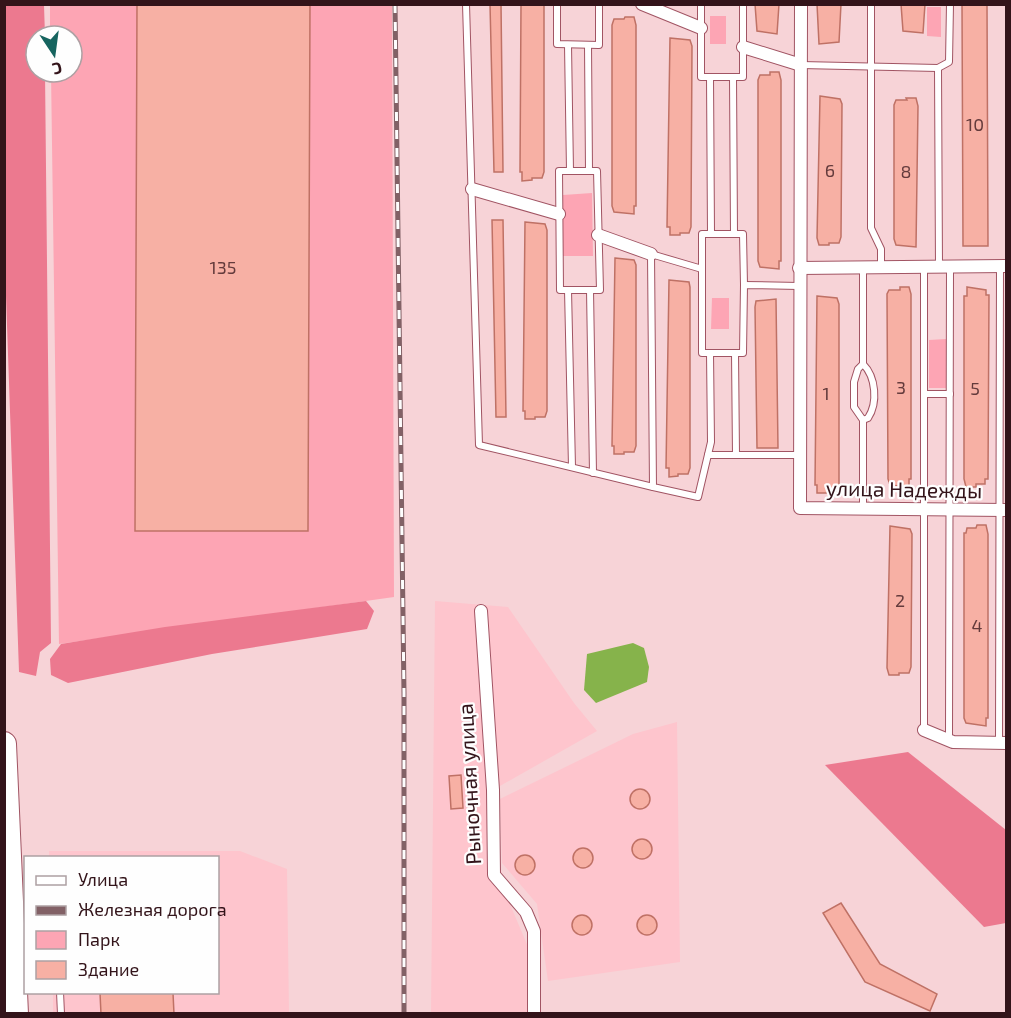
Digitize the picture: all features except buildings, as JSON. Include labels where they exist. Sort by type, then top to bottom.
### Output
[{"type":"highway","points":[[4,744],[16,1014]]},
{"type":"street","points":[[642,4],[701,28]]},
{"type":"street","points":[[800,455],[801,4]]},
{"type":"street","points":[[743,46],[801,65]]},
{"type":"street","points":[[472,189],[559,214]]},
{"type":"street","points":[[598,235],[651,254]]},
{"type":"street","points":[[799,268],[1003,266]]},
{"type":"street","name":"улица Надежды","points":[[800,455],[800,508],[1003,510]]},
{"type":"street","name":"Рыночная улица","points":[[481,611],[493,790],[494,875],[526,912],[534,931],[534,1014]]},
{"type":"street","points":[[924,730],[949,741],[1003,743]]},
{"type":"lane","points":[[466,4],[478,445],[698,497],[711,442],[710,353]]},
{"type":"lane","points":[[557,4],[557,44],[568,45],[599,45],[599,4]]},
{"type":"lane","points":[[701,4],[701,77],[743,77],[743,4]]},
{"type":"lane","points":[[871,4],[871,228],[881,249],[880,269]]},
{"type":"lane","points":[[801,65],[938,68],[949,62],[950,4]]},
{"type":"lane","points":[[568,45],[570,171]]},
{"type":"lane","points":[[588,45],[589,171]]},
{"type":"lane","points":[[938,68],[950,394],[949,741]]},
{"type":"lane","points":[[710,77],[711,234]]},
{"type":"lane","points":[[733,77],[734,234]]},
{"type":"lane","points":[[559,171],[570,171],[597,171],[600,290],[560,290],[559,171]]},
{"type":"lane","points":[[702,234],[734,234],[743,234],[744,353],[702,353],[702,234]]},
{"type":"lane","points":[[653,487],[651,254],[702,269]]},
{"type":"lane","points":[[1003,266],[1003,743]]},
{"type":"lane","points":[[924,268],[924,730]]},
{"type":"lane","points":[[863,420],[868,418],[874,405],[873,378],[864,364],[864,269]]},
{"type":"lane","points":[[744,285],[799,286]]},
{"type":"lane","points":[[568,290],[572,467]]},
{"type":"lane","points":[[590,290],[593,472]]},
{"type":"lane","points":[[735,353],[735,455]]},
{"type":"lane","points":[[863,509],[863,420],[854,407],[854,382],[858,369],[864,364]]},
{"type":"lane","points":[[924,394],[950,394]]},
{"type":"lane","points":[[708,455],[800,455]]},
{"type":"lane","points":[[60,994],[61,1014]]},
{"type":"shaded area","points":[[4,5],[44,5],[45,24],[24,24],[24,84],[45,84],[51,643],[40,652],[36,676],[19,672],[5,267]]},
{"type":"shaded area","points":[[366,601],[374,611],[367,629],[212,654],[68,683],[51,675],[50,659],[61,644],[165,627]]},
{"type":"shaded area","points":[[435,601],[508,607],[574,703],[597,731],[493,790],[501,883],[534,961],[534,1013],[431,1014]]},
{"type":"shaded area","points":[[633,643],[644,648],[649,667],[647,682],[596,703],[584,690],[587,654]]},
{"type":"shaded area","points":[[677,722],[680,962],[548,981],[537,904],[502,863],[500,799],[633,734]]},
{"type":"shaded area","points":[[908,752],[1006,830],[1006,923],[984,927],[825,765]]},
{"type":"shaded area","points":[[49,851],[240,851],[287,869],[289,1013],[53,1013],[53,994],[219,994],[219,856],[49,856]]},
{"type":"green space","points":[[50,5],[392,5],[394,597],[59,644],[51,84],[84,84],[84,24],[50,24]]},
{"type":"green space","points":[[927,7],[941,7],[941,37],[927,36]]},
{"type":"green space","points":[[710,16],[726,16],[726,44],[710,44]]},
{"type":"green space","points":[[592,193],[593,256],[563,256],[563,195]]},
{"type":"green space","points":[[712,298],[729,298],[729,329],[711,329]]},
{"type":"green space","points":[[946,339],[947,388],[929,388],[929,340]]},
{"type":"railway","points":[[395,4],[404,693],[404,1014]]}]
